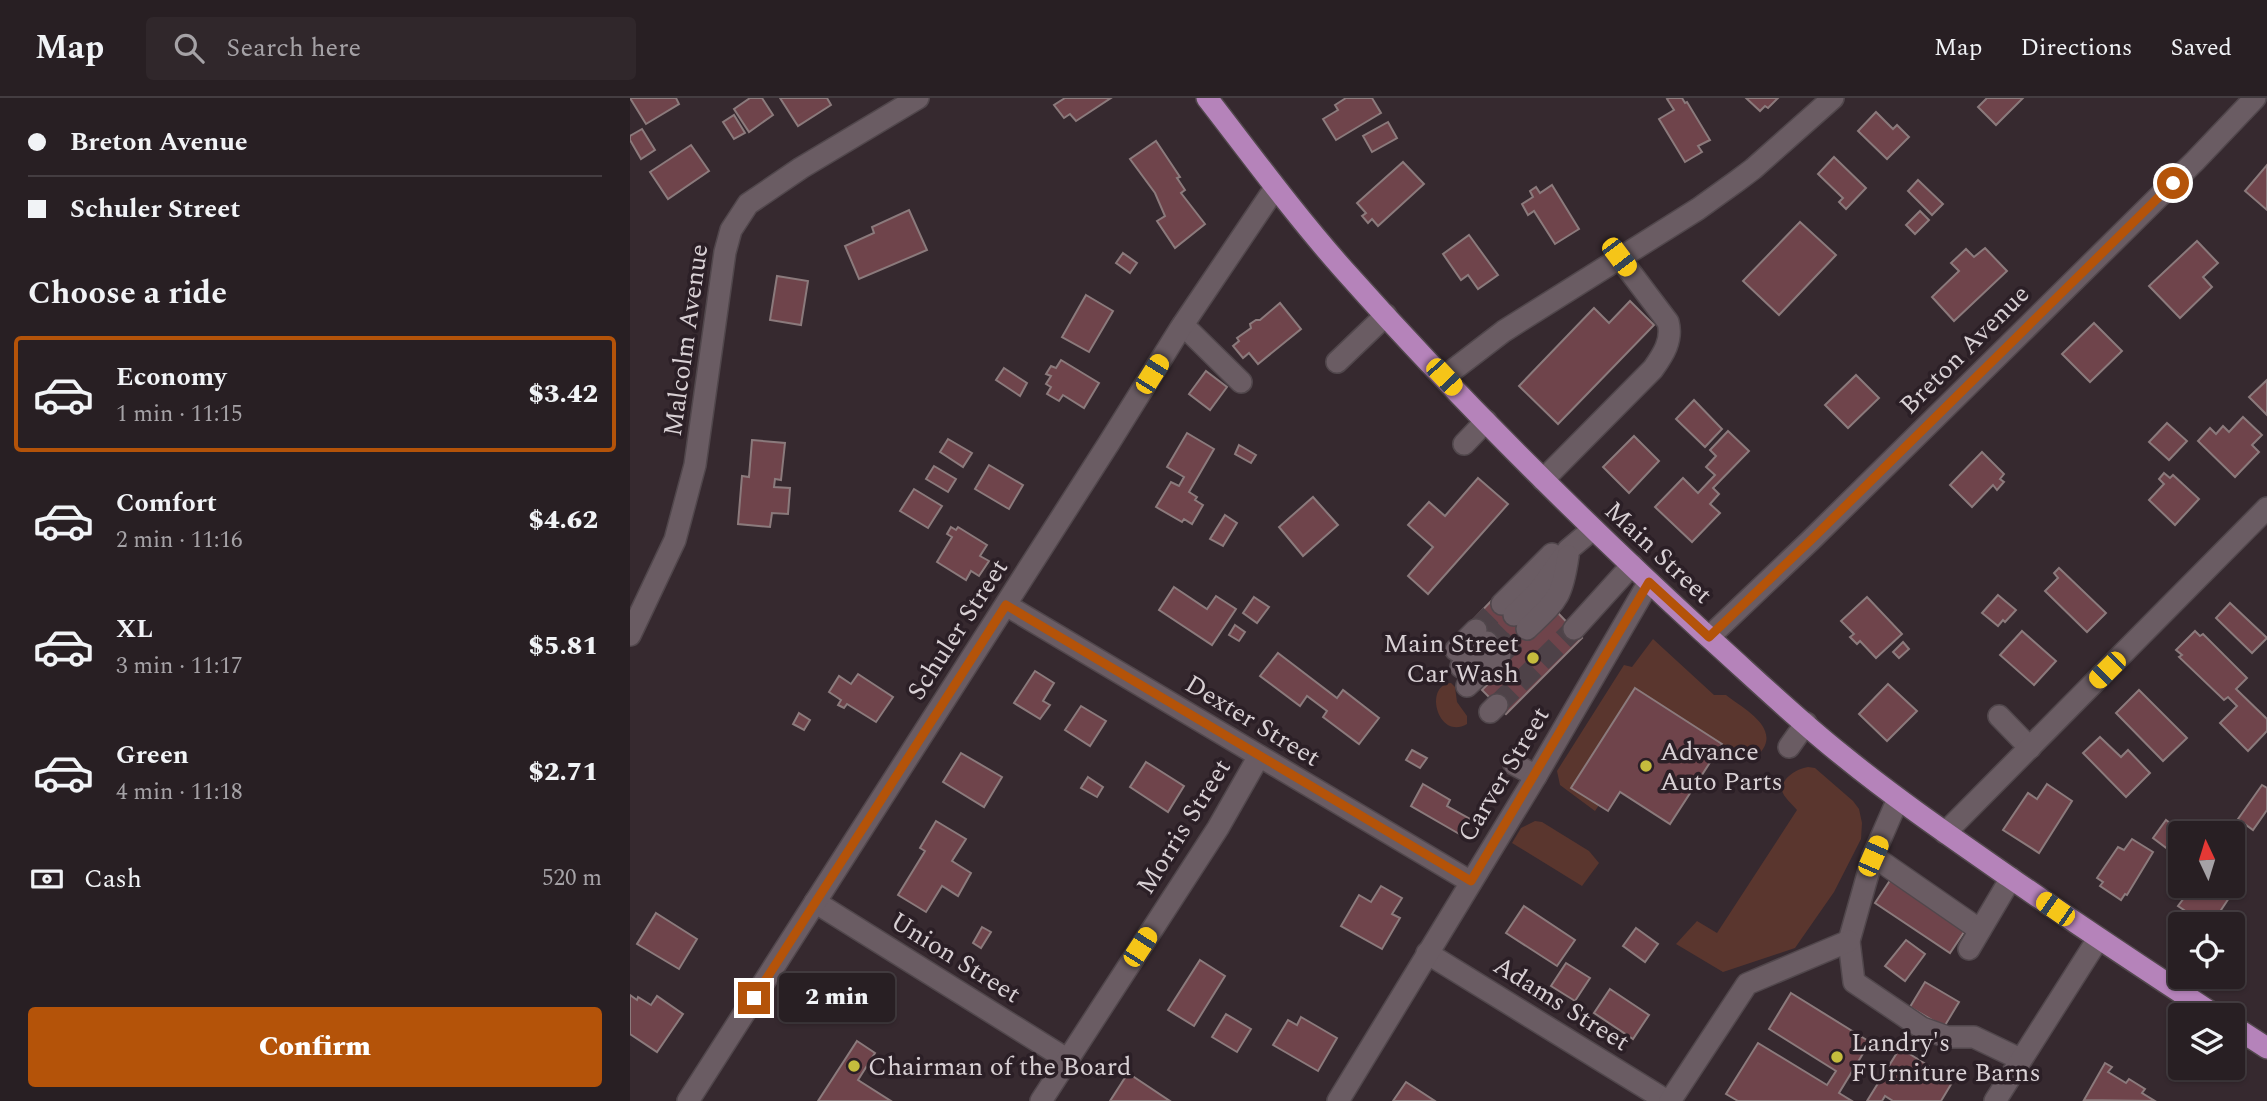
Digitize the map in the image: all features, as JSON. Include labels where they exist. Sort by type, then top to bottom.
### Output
[{"type":"highway","name":"Main Street","points":[[1207,98],[1275,188],[1344,270],[1543,480],[1709,637],[1839,753],[1898,799],[2098,939],[2197,1003]]},
{"type":"highway","points":[[2245,1034],[2267,1048]]},
{"type":"street","name":"Malcolm Avenue","points":[[630,635],[675,540],[695,465],[725,252],[731,230],[748,204],[801,168],[918,98]]},
{"type":"street","points":[[1444,377],[1504,331],[1698,209],[1754,169],[1833,98]]},
{"type":"street","name":"Breton Avenue","points":[[1709,637],[2023,331],[2255,98]]},
{"type":"street","name":"Schuler Street","points":[[688,1101],[1183,325],[1275,188]]},
{"type":"street","points":[[1543,480],[1653,369],[1662,356],[1671,332],[1668,322],[1619,257]]},
{"type":"street","points":[[1337,362],[1386,315]]},
{"type":"street","points":[[1183,325],[1241,382]]},
{"type":"street","points":[[1464,444],[1486,421]]},
{"type":"street","points":[[1945,833],[2267,508]]},
{"type":"street","points":[[1560,552],[1560,593],[1552,605],[1514,616],[1560,552],[1593,529]]},
{"type":"street","points":[[1574,629],[1632,565]]},
{"type":"street","name":"Carver Street","points":[[1338,1101],[1471,881],[1535,788],[1649,582]]},
{"type":"street","name":"Dexter Street","points":[[1006,605],[1471,881]]},
{"type":"street","points":[[1462,668],[1488,642]]},
{"type":"street","points":[[1999,716],[2030,748]]},
{"type":"street","points":[[1789,747],[1806,723]]},
{"type":"street","name":"Morris Street","points":[[1041,1101],[1218,828],[1259,756]]},
{"type":"street","points":[[1514,764],[1535,788]]},
{"type":"street","points":[[1898,799],[1873,856],[1849,941],[1854,982],[1922,1028],[1947,1037],[1974,1037],[2020,1059]]},
{"type":"street","points":[[1873,856],[1980,930]]},
{"type":"street","points":[[1969,949],[2011,878]]},
{"type":"street","name":"Union Street","points":[[815,902],[1068,1060]]},
{"type":"street","points":[[1995,1101],[2098,939]]},
{"type":"street","points":[[1669,1101],[1747,984],[1849,941]]},
{"type":"street","name":"Adams Street","points":[[1427,953],[1669,1101]]},
{"type":"shaded area","points":[[1653,639],[1714,695],[1726,695],[1756,718],[1766,733],[1766,741],[1757,755],[1744,759],[1635,689],[1595,811],[1560,785],[1557,771],[1624,665],[1632,667]]},
{"type":"shaded area","points":[[1451,683],[1455,687],[1457,702],[1467,716],[1467,724],[1457,727],[1448,725],[1442,719],[1436,701],[1442,686]]},
{"type":"shaded area","points":[[1808,767],[1815,768],[1859,809],[1861,839],[1834,892],[1795,948],[1723,972],[1676,944],[1697,921],[1717,933],[1797,810],[1783,793],[1785,781],[1795,772]]},
{"type":"shaded area","points":[[1535,821],[1542,822],[1589,851],[1599,863],[1582,886],[1512,843],[1521,828]]},
{"type":"building","points":[[630,98],[676,98],[679,104],[646,124]]},
{"type":"building","points":[[750,98],[762,98],[773,115],[749,132],[734,109]]},
{"type":"building","points":[[780,98],[827,98],[831,105],[798,126]]},
{"type":"building","points":[[1065,98],[1111,98],[1076,121],[1070,114],[1064,118],[1054,105]]},
{"type":"building","points":[[1346,98],[1372,98],[1381,113],[1336,140],[1323,119],[1338,110],[1335,105]]},
{"type":"building","points":[[1682,98],[1687,102],[1710,140],[1698,146],[1702,152],[1685,162],[1659,119],[1674,110],[1667,99]]},
{"type":"building","points":[[1746,98],[1778,98],[1768,108],[1765,106],[1760,111]]},
{"type":"building","points":[[1987,98],[2023,98],[1996,125],[1978,107]]},
{"type":"building","points":[[1876,112],[1893,129],[1897,125],[1909,137],[1887,159],[1858,131]]},
{"type":"building","points":[[734,115],[745,133],[734,139],[723,122]]},
{"type":"building","points":[[1388,122],[1397,138],[1372,152],[1363,136]]},
{"type":"building","points":[[642,129],[655,150],[641,159],[630,136]]},
{"type":"building","points":[[1156,141],[1180,177],[1177,178],[1185,190],[1181,193],[1205,224],[1175,248],[1157,221],[1165,216],[1155,193],[1130,159]]},
{"type":"building","points":[[691,145],[709,171],[668,199],[650,172]]},
{"type":"building","points":[[1834,157],[1866,188],[1846,209],[1839,202],[1843,198],[1818,174]]},
{"type":"building","points":[[1403,162],[1424,184],[1378,226],[1372,219],[1368,223],[1362,216],[1366,213],[1357,203]]},
{"type":"building","points":[[2267,165],[2267,210],[2245,191]]},
{"type":"building","points":[[1918,180],[1943,204],[1932,215],[1908,191]]},
{"type":"building","points":[[1552,185],[1579,229],[1555,244],[1534,211],[1528,215],[1522,204],[1533,197],[1530,191],[1536,187],[1540,193]]},
{"type":"building","points":[[909,210],[927,250],[859,279],[845,246],[874,233],[872,227]]},
{"type":"building","points":[[1920,211],[1929,220],[1915,234],[1906,225]]},
{"type":"building","points":[[1800,222],[1836,255],[1779,315],[1743,281]]},
{"type":"building","points":[[1469,235],[1498,275],[1478,289],[1468,275],[1461,280],[1443,254]]},
{"type":"building","points":[[2197,241],[2218,263],[2203,277],[2212,287],[2180,318],[2149,286]]},
{"type":"building","points":[[1985,248],[2007,271],[1954,321],[1932,297],[1959,271],[1951,263],[1966,249],[1974,257]]},
{"type":"building","points":[[1123,253],[1137,263],[1130,273],[1116,263]]},
{"type":"building","points":[[777,276],[808,281],[801,325],[770,320]]},
{"type":"building","points":[[1086,295],[1113,311],[1089,352],[1062,337]]},
{"type":"building","points":[[1630,301],[1654,325],[1558,424],[1519,386],[1594,308],[1609,323]]},
{"type":"building","points":[[1280,303],[1301,329],[1258,364],[1249,353],[1243,358],[1233,346],[1239,341],[1237,338],[1251,328],[1250,324],[1260,320]]},
{"type":"building","points":[[2094,323],[2122,351],[2090,382],[2062,354]]},
{"type":"building","points":[[1061,360],[1099,383],[1084,408],[1063,395],[1059,401],[1047,394],[1051,387],[1046,384],[1051,376],[1046,374],[1051,366],[1056,368]]},
{"type":"building","points":[[1004,368],[1027,383],[1020,396],[996,380]]},
{"type":"building","points":[[1206,371],[1227,387],[1210,410],[1189,394]]},
{"type":"building","points":[[1856,375],[1879,398],[1848,428],[1825,405]]},
{"type":"building","points":[[2267,380],[2267,415],[2249,397]]},
{"type":"building","points":[[1694,400],[1722,429],[1705,447],[1676,419]]},
{"type":"building","points":[[2243,417],[2262,435],[2252,445],[2259,452],[2235,477],[2198,441],[2210,428],[2216,434],[2223,426],[2229,432]]},
{"type":"building","points":[[2167,423],[2187,441],[2169,460],[2149,442]]},
{"type":"building","points":[[1728,431],[1749,451],[1713,488],[1719,494],[1710,504],[1720,513],[1692,542],[1655,507],[1683,478],[1698,493],[1715,475],[1706,467],[1716,456],[1710,450]]},
{"type":"building","points":[[1187,433],[1214,449],[1189,492],[1203,505],[1192,524],[1184,519],[1182,522],[1156,507],[1171,482],[1179,486],[1184,477],[1167,467]]},
{"type":"building","points":[[1634,436],[1659,461],[1629,493],[1603,467]]},
{"type":"building","points":[[948,439],[972,453],[963,467],[940,452]]},
{"type":"building","points":[[752,440],[785,443],[781,480],[775,479],[774,487],[790,488],[788,514],[772,513],[770,527],[738,524],[742,476],[749,477]]},
{"type":"building","points":[[1239,445],[1256,455],[1251,463],[1235,454]]},
{"type":"building","points":[[1982,452],[2004,474],[2000,479],[2004,482],[1997,490],[1993,485],[1972,507],[1950,485]]},
{"type":"building","points":[[989,465],[1023,485],[1009,509],[975,489]]},
{"type":"building","points":[[934,466],[956,479],[948,492],[926,479]]},
{"type":"building","points":[[2164,473],[2170,478],[2173,475],[2199,499],[2175,525],[2149,500],[2164,484],[2159,479]]},
{"type":"building","points":[[1478,478],[1508,504],[1428,594],[1408,576],[1433,547],[1408,525],[1429,502],[1445,516]]},
{"type":"building","points":[[914,489],[942,506],[928,528],[900,511]]},
{"type":"building","points":[[1313,497],[1338,525],[1303,556],[1279,527]]},
{"type":"building","points":[[1225,515],[1237,523],[1223,546],[1210,539]]},
{"type":"building","points":[[951,527],[956,530],[958,527],[987,545],[980,556],[989,561],[979,576],[971,571],[966,580],[937,562],[952,537],[947,534]]},
{"type":"building","points":[[2059,568],[2106,613],[2087,632],[2045,591],[2058,578],[2054,573]]},
{"type":"building","points":[[1174,587],[1207,609],[1216,596],[1236,609],[1212,645],[1159,610]]},
{"type":"building","points":[[1998,595],[2016,610],[1998,626],[1982,613]]},
{"type":"building","points":[[1254,597],[1269,607],[1257,623],[1243,613]]},
{"type":"building","name":"Main Street Car Wash","points":[[1495,597],[1535,636],[1558,613],[1582,638],[1506,714],[1482,690],[1488,684],[1484,679],[1469,624]]},
{"type":"building","points":[[1867,597],[1902,634],[1876,658],[1860,641],[1857,644],[1850,637],[1854,634],[1841,621]]},
{"type":"building","points":[[2230,603],[2267,638],[2252,653],[2216,618]]},
{"type":"building","points":[[1235,625],[1245,632],[1239,641],[1229,635]]},
{"type":"building","points":[[2022,631],[2056,661],[2034,685],[2000,655]]},
{"type":"building","points":[[2195,631],[2200,636],[2203,634],[2247,678],[2236,689],[2267,719],[2267,731],[2248,751],[2220,723],[2237,706],[2228,697],[2224,700],[2179,657],[2182,655],[2176,650]]},
{"type":"building","points":[[1903,642],[1909,649],[1899,658],[1893,652]]},
{"type":"building","points":[[1278,653],[1337,698],[1343,690],[1379,718],[1359,744],[1323,717],[1327,711],[1307,696],[1300,706],[1260,676]]},
{"type":"building","points":[[1035,671],[1054,683],[1043,701],[1050,705],[1040,719],[1014,703]]},
{"type":"building","points":[[858,674],[893,697],[876,722],[847,704],[844,708],[838,705],[841,700],[829,692],[839,676],[851,684]]},
{"type":"building","points":[[1888,684],[1917,711],[1887,741],[1859,714]]},
{"type":"building","name":"Advance Auto Parts","points":[[1635,688],[1722,744],[1670,824],[1620,792],[1608,811],[1571,788]]},
{"type":"building","points":[[2139,690],[2187,738],[2163,761],[2116,713]]},
{"type":"building","points":[[1081,706],[1106,721],[1090,746],[1065,730]]},
{"type":"building","points":[[799,713],[810,720],[804,730],[793,724]]},
{"type":"building","points":[[2100,737],[2121,757],[2128,750],[2150,773],[2126,797],[2083,753]]},
{"type":"building","points":[[1412,750],[1427,758],[1420,768],[1406,760]]},
{"type":"building","points":[[961,753],[1002,777],[984,807],[943,782]]},
{"type":"building","points":[[1146,762],[1184,786],[1168,812],[1130,787]]},
{"type":"building","points":[[1088,777],[1103,787],[1097,797],[1081,788]]},
{"type":"building","points":[[1423,784],[1450,800],[1447,806],[1470,819],[1461,835],[1411,806]]},
{"type":"building","points":[[2047,784],[2072,801],[2039,853],[2003,830],[2028,793],[2037,799]]},
{"type":"building","points":[[2262,785],[2267,788],[2267,810],[2253,830],[2245,821],[2238,819]]},
{"type":"building","points":[[2166,820],[2168,822],[2168,849],[2153,838]]},
{"type":"building","points":[[936,821],[966,839],[952,861],[971,873],[958,896],[942,886],[926,912],[898,895],[925,851],[920,848]]},
{"type":"building","points":[[2132,839],[2153,852],[2127,895],[2121,900],[2100,886],[2103,882],[2097,878],[2118,847],[2124,850]]},
{"type":"building","points":[[1891,879],[1966,929],[1950,953],[1875,903]]},
{"type":"building","points":[[1381,886],[1402,898],[1392,914],[1400,918],[1382,949],[1341,926],[1359,895],[1371,902]]},
{"type":"building","points":[[2184,898],[2229,898],[2220,912],[2187,912],[2178,906]]},
{"type":"building","points":[[1524,906],[1575,940],[1557,966],[1506,933]]},
{"type":"building","points":[[656,913],[697,939],[679,969],[637,944]]},
{"type":"building","points":[[982,927],[991,932],[981,948],[973,943]]},
{"type":"building","points":[[1636,928],[1658,944],[1645,962],[1623,946]]},
{"type":"building","points":[[1906,940],[1925,954],[1905,981],[1885,966]]},
{"type":"building","points":[[1200,960],[1225,976],[1194,1026],[1168,1010]]},
{"type":"building","points":[[1566,963],[1590,978],[1575,1001],[1551,986]]},
{"type":"building","points":[[1925,982],[1959,1002],[1944,1027],[1910,1007]]},
{"type":"building","points":[[1610,989],[1649,1015],[1633,1039],[1594,1013]]},
{"type":"building","name":"Landry's FUrniture Barns","points":[[1791,993],[1870,1042],[1839,1093],[1852,1101],[1738,1101],[1726,1094],[1758,1043],[1827,1085],[1836,1071],[1769,1029]]},
{"type":"building","points":[[630,995],[651,1005],[657,996],[683,1014],[657,1052],[630,1034]]},
{"type":"building","points":[[1226,1014],[1251,1029],[1237,1052],[1212,1037]]},
{"type":"building","points":[[1301,1017],[1337,1038],[1318,1071],[1273,1045],[1288,1020],[1297,1025]]},
{"type":"building","name":"Chairman of the Board","points":[[857,1041],[875,1053],[858,1080],[891,1101],[818,1101]]},
{"type":"building","name":"Landry's FUrniture Barns","points":[[1900,1048],[1953,1081],[1941,1101],[1893,1101],[1885,1096],[1882,1101],[1867,1101]]},
{"type":"building","points":[[2105,1063],[2112,1067],[2108,1072],[2126,1083],[2129,1079],[2145,1089],[2142,1093],[2155,1101],[2084,1100]]},
{"type":"building","points":[[1128,1073],[1170,1101],[1110,1101]]},
{"type":"building","points":[[1406,1082],[1435,1101],[1393,1101]]},
{"type":"tunnel","points":[[1476,630],[1502,604]]},
{"type":"tunnel","points":[[1487,642],[1514,615]]},
{"type":"tunnel","points":[[1500,655],[1527,629]]},
{"type":"tunnel","points":[[1497,705],[1574,629]]},
{"type":"place","name":"Main Street Car Wash","points":[[1533,658]]},
{"type":"place","name":"Advance Auto Parts","points":[[1646,766]]},
{"type":"place","name":"Landry's FUrniture Barns","points":[[1837,1057]]},
{"type":"place","name":"Chairman of the Board","points":[[854,1066]]},
{"type":"route","points":[[754,998],[1006,605],[1471,881],[1536,776],[1649,582],[1709,637],[2173,183]]}]
